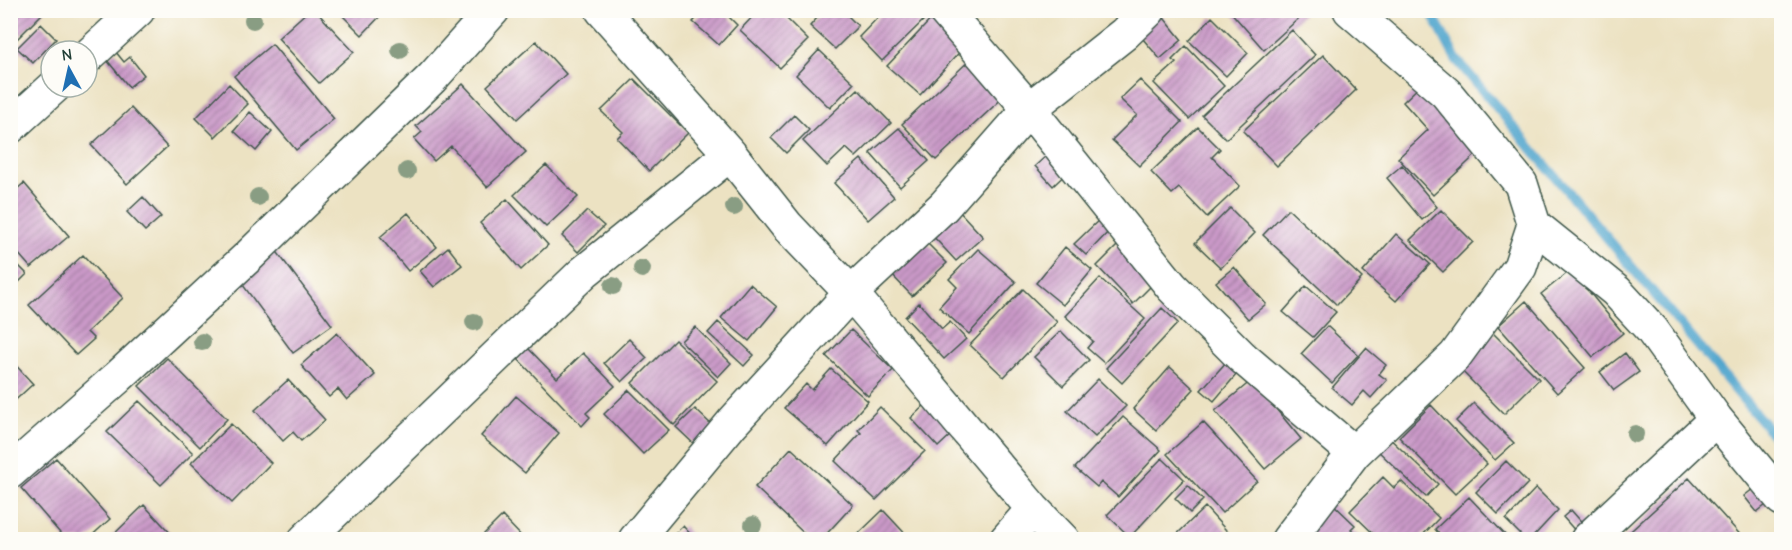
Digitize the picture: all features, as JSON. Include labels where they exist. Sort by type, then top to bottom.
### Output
[{"type":"street","points":[[99,46],[138,10]]},
{"type":"street","points":[[10,472],[117,378],[250,255],[432,78],[493,10]]},
{"type":"street","points":[[602,10],[730,154],[787,226],[851,293],[1033,508],[1063,540]]},
{"type":"street","points":[[944,10],[1029,109],[1172,287],[1242,357],[1354,453]]},
{"type":"street","points":[[635,540],[733,422],[851,293],[944,206],[1029,109],[1124,34],[1149,10]]},
{"type":"street","points":[[1350,10],[1446,93],[1521,184],[1534,225],[1616,291],[1652,330],[1716,419],[1782,499]]},
{"type":"street","points":[[10,127],[41,99]]},
{"type":"street","points":[[305,540],[584,272],[730,154]]},
{"type":"street","points":[[1288,540],[1354,453],[1455,356],[1520,267],[1534,225]]},
{"type":"street","points":[[1587,540],[1716,419]]},
{"type":"street","points":[[1006,540],[1033,508]]},
{"type":"building","points":[[10,10],[46,10],[10,46]]},
{"type":"building","points":[[309,10],[315,10],[354,52],[319,83],[278,38]]},
{"type":"building","points":[[337,10],[386,10],[362,35]]},
{"type":"building","points":[[704,10],[722,10],[737,25],[719,45],[693,22]]},
{"type":"building","points":[[759,10],[778,10],[808,40],[780,68],[740,30]]},
{"type":"building","points":[[824,10],[842,10],[858,26],[835,49],[810,26]]},
{"type":"building","points":[[885,10],[922,10],[928,16],[882,61],[859,37]]},
{"type":"building","points":[[1229,10],[1308,10],[1264,50]]},
{"type":"building","points":[[937,13],[968,43],[920,95],[887,66]]},
{"type":"building","points":[[1160,13],[1182,40],[1160,59],[1137,32]]},
{"type":"building","points":[[1212,17],[1248,53],[1226,76],[1189,41]]},
{"type":"building","points":[[41,24],[56,39],[39,39],[39,57],[33,63],[17,48]]},
{"type":"building","points":[[1292,30],[1315,55],[1226,139],[1202,115]]},
{"type":"building","points":[[536,41],[566,74],[517,119],[487,86]]},
{"type":"building","points":[[272,44],[334,119],[296,150],[234,76]]},
{"type":"building","points":[[1186,46],[1224,86],[1189,119],[1154,83],[1176,63],[1172,60]]},
{"type":"building","points":[[819,50],[854,83],[830,108],[796,75]]},
{"type":"building","points":[[115,51],[124,62],[130,57],[144,75],[129,87],[106,59]]},
{"type":"building","points":[[1323,55],[1356,90],[1277,166],[1243,131]]},
{"type":"building","points":[[974,56],[1009,92],[936,160],[902,124]]},
{"type":"building","points":[[634,79],[688,133],[649,171],[617,138],[623,132],[601,111]]},
{"type":"building","points":[[1140,80],[1182,122],[1139,166],[1112,140],[1137,115],[1120,99]]},
{"type":"building","points":[[1423,83],[1483,148],[1433,195],[1398,158],[1428,130],[1403,102]]},
{"type":"building","points":[[229,84],[248,104],[215,137],[196,118]]},
{"type":"building","points":[[463,84],[526,152],[487,187],[451,146],[434,161],[414,139],[422,132],[416,126]]},
{"type":"building","points":[[858,89],[891,123],[856,157],[846,148],[827,166],[803,141]]},
{"type":"building","points":[[131,108],[167,147],[127,184],[91,145]]},
{"type":"building","points":[[250,112],[272,132],[256,151],[234,131]]},
{"type":"building","points":[[794,115],[809,130],[786,153],[771,138]]},
{"type":"building","points":[[1198,127],[1220,149],[1212,157],[1240,186],[1207,217],[1179,188],[1172,194],[1151,172]]},
{"type":"building","points":[[899,128],[929,161],[900,187],[870,153]]},
{"type":"building","points":[[1056,147],[1074,166],[1053,186],[1035,166]]},
{"type":"building","points":[[861,159],[894,197],[868,220],[834,183]]},
{"type":"building","points":[[546,165],[578,197],[546,227],[514,195]]},
{"type":"building","points":[[1402,165],[1437,207],[1422,220],[1387,178]]},
{"type":"building","points":[[24,183],[69,236],[31,268],[10,244],[10,195]]},
{"type":"building","points":[[143,197],[161,217],[145,231],[127,212]]},
{"type":"building","points":[[507,199],[548,245],[521,270],[480,223]]},
{"type":"building","points":[[1230,208],[1255,233],[1221,268],[1195,243]]},
{"type":"building","points":[[1288,209],[1362,278],[1337,305],[1263,235]]},
{"type":"building","points":[[958,210],[983,237],[956,261],[931,234]]},
{"type":"building","points":[[1441,210],[1473,242],[1443,272],[1410,240]]},
{"type":"building","points":[[587,211],[604,226],[578,252],[562,236]]},
{"type":"building","points":[[408,213],[437,247],[408,271],[380,237]]},
{"type":"building","points":[[1102,217],[1112,228],[1086,255],[1074,244]]},
{"type":"building","points":[[1396,234],[1430,264],[1396,301],[1363,272]]},
{"type":"building","points":[[1123,240],[1160,277],[1133,304],[1097,266]]},
{"type":"building","points":[[926,242],[947,263],[912,296],[891,274]]},
{"type":"building","points":[[448,247],[462,265],[434,287],[420,271]]},
{"type":"building","points":[[1065,247],[1092,270],[1063,305],[1036,283]]},
{"type":"building","points":[[275,249],[332,325],[293,353],[237,277]]},
{"type":"building","points":[[978,249],[1016,282],[969,334],[939,307],[957,287],[949,279]]},
{"type":"building","points":[[83,255],[123,298],[87,332],[94,339],[76,355],[29,305]]},
{"type":"building","points":[[14,261],[27,274],[10,291],[10,264]]},
{"type":"building","points":[[1234,267],[1266,304],[1248,319],[1216,282]]},
{"type":"building","points":[[1571,270],[1623,333],[1593,357],[1541,294]]},
{"type":"building","points":[[1100,278],[1145,319],[1104,363],[1087,348],[1093,341],[1065,316]]},
{"type":"building","points":[[750,284],[777,307],[749,341],[721,318]]},
{"type":"building","points":[[1306,286],[1336,312],[1313,337],[1283,312]]},
{"type":"building","points":[[1023,289],[1057,322],[1004,377],[970,345]]},
{"type":"building","points":[[1526,301],[1585,368],[1557,393],[1498,326]]},
{"type":"building","points":[[919,303],[942,329],[950,322],[966,339],[944,359],[905,317]]},
{"type":"building","points":[[1162,308],[1178,323],[1122,383],[1106,368]]},
{"type":"building","points":[[718,322],[754,355],[744,366],[708,333]]},
{"type":"building","points":[[1327,326],[1358,355],[1332,383],[1301,354]]},
{"type":"building","points":[[695,327],[731,363],[718,377],[681,341]]},
{"type":"building","points":[[851,330],[893,370],[868,396],[826,356]]},
{"type":"building","points":[[1490,330],[1539,379],[1504,414],[1455,364]]},
{"type":"building","points":[[1061,331],[1089,360],[1063,386],[1034,357]]},
{"type":"building","points":[[337,333],[375,375],[347,400],[338,389],[329,397],[301,365]]},
{"type":"building","points":[[629,339],[647,358],[622,382],[604,363]]},
{"type":"building","points":[[675,340],[717,381],[674,425],[632,383]]},
{"type":"building","points":[[528,348],[557,378],[583,353],[615,386],[586,413],[590,417],[582,426],[517,358]]},
{"type":"building","points":[[1366,348],[1386,365],[1379,374],[1387,380],[1371,398],[1364,391],[1352,405],[1332,388]]},
{"type":"building","points":[[1625,353],[1639,372],[1614,390],[1600,372]]},
{"type":"building","points":[[167,358],[227,419],[200,447],[139,386]]},
{"type":"building","points":[[10,359],[33,384],[10,405]]},
{"type":"building","points":[[1229,359],[1241,369],[1214,401],[1201,390]]},
{"type":"building","points":[[1170,367],[1194,389],[1156,430],[1133,409]]},
{"type":"building","points":[[831,369],[868,401],[828,446],[784,408],[806,384],[812,390]]},
{"type":"building","points":[[1098,379],[1126,406],[1095,437],[1067,411]]},
{"type":"building","points":[[288,380],[325,420],[301,441],[293,432],[283,441],[255,410]]},
{"type":"building","points":[[1252,380],[1301,439],[1265,469],[1215,411]]},
{"type":"building","points":[[629,390],[669,430],[643,454],[604,414]]},
{"type":"building","points":[[516,396],[559,433],[525,473],[481,436]]},
{"type":"building","points":[[139,401],[193,453],[161,485],[107,432]]},
{"type":"building","points":[[928,402],[955,431],[938,447],[911,418]]},
{"type":"building","points":[[1474,403],[1514,443],[1495,460],[1456,421]]},
{"type":"building","points":[[1431,405],[1487,464],[1455,494],[1399,437]]},
{"type":"building","points":[[880,407],[925,451],[876,500],[835,461],[861,433],[858,430]]},
{"type":"building","points":[[695,409],[715,428],[697,447],[676,427]]},
{"type":"building","points":[[1123,417],[1161,450],[1118,497],[1101,482],[1097,487],[1075,468]]},
{"type":"building","points":[[1203,422],[1257,481],[1222,513],[1167,454]]},
{"type":"building","points":[[231,424],[271,463],[232,503],[191,463]]},
{"type":"building","points":[[1385,434],[1438,484],[1426,497],[1373,446]]},
{"type":"building","points":[[791,448],[853,505],[821,540],[811,540],[755,487]]},
{"type":"building","points":[[56,458],[110,519],[87,540],[66,540],[21,488]]},
{"type":"building","points":[[1162,458],[1184,479],[1130,537],[1107,515]]},
{"type":"building","points":[[1506,461],[1528,483],[1498,514],[1476,492]]},
{"type":"building","points":[[1383,477],[1394,488],[1401,481],[1439,518],[1418,540],[1380,540],[1350,511]]},
{"type":"building","points":[[1689,478],[1745,540],[1621,540]]},
{"type":"building","points":[[1188,485],[1203,500],[1190,513],[1175,498]]},
{"type":"building","points":[[1758,485],[1771,501],[1757,512],[1744,496]]},
{"type":"building","points":[[1536,488],[1558,510],[1530,540],[1526,540],[1506,520]]},
{"type":"building","points":[[1469,497],[1510,540],[1444,540],[1435,529]]},
{"type":"building","points":[[1330,501],[1355,525],[1351,529],[1363,540],[1304,540]]},
{"type":"building","points":[[144,505],[177,540],[108,540]]},
{"type":"building","points":[[1205,507],[1235,540],[1171,540]]},
{"type":"building","points":[[883,510],[911,540],[858,540],[855,537]]},
{"type":"building","points":[[1571,510],[1586,527],[1578,534],[1563,517]]},
{"type":"building","points":[[502,516],[525,540],[478,540]]},
{"type":"building","points":[[683,526],[696,540],[668,540]]},
{"type":"waterway","points":[[1430,10],[1456,59],[1782,445]]}]
